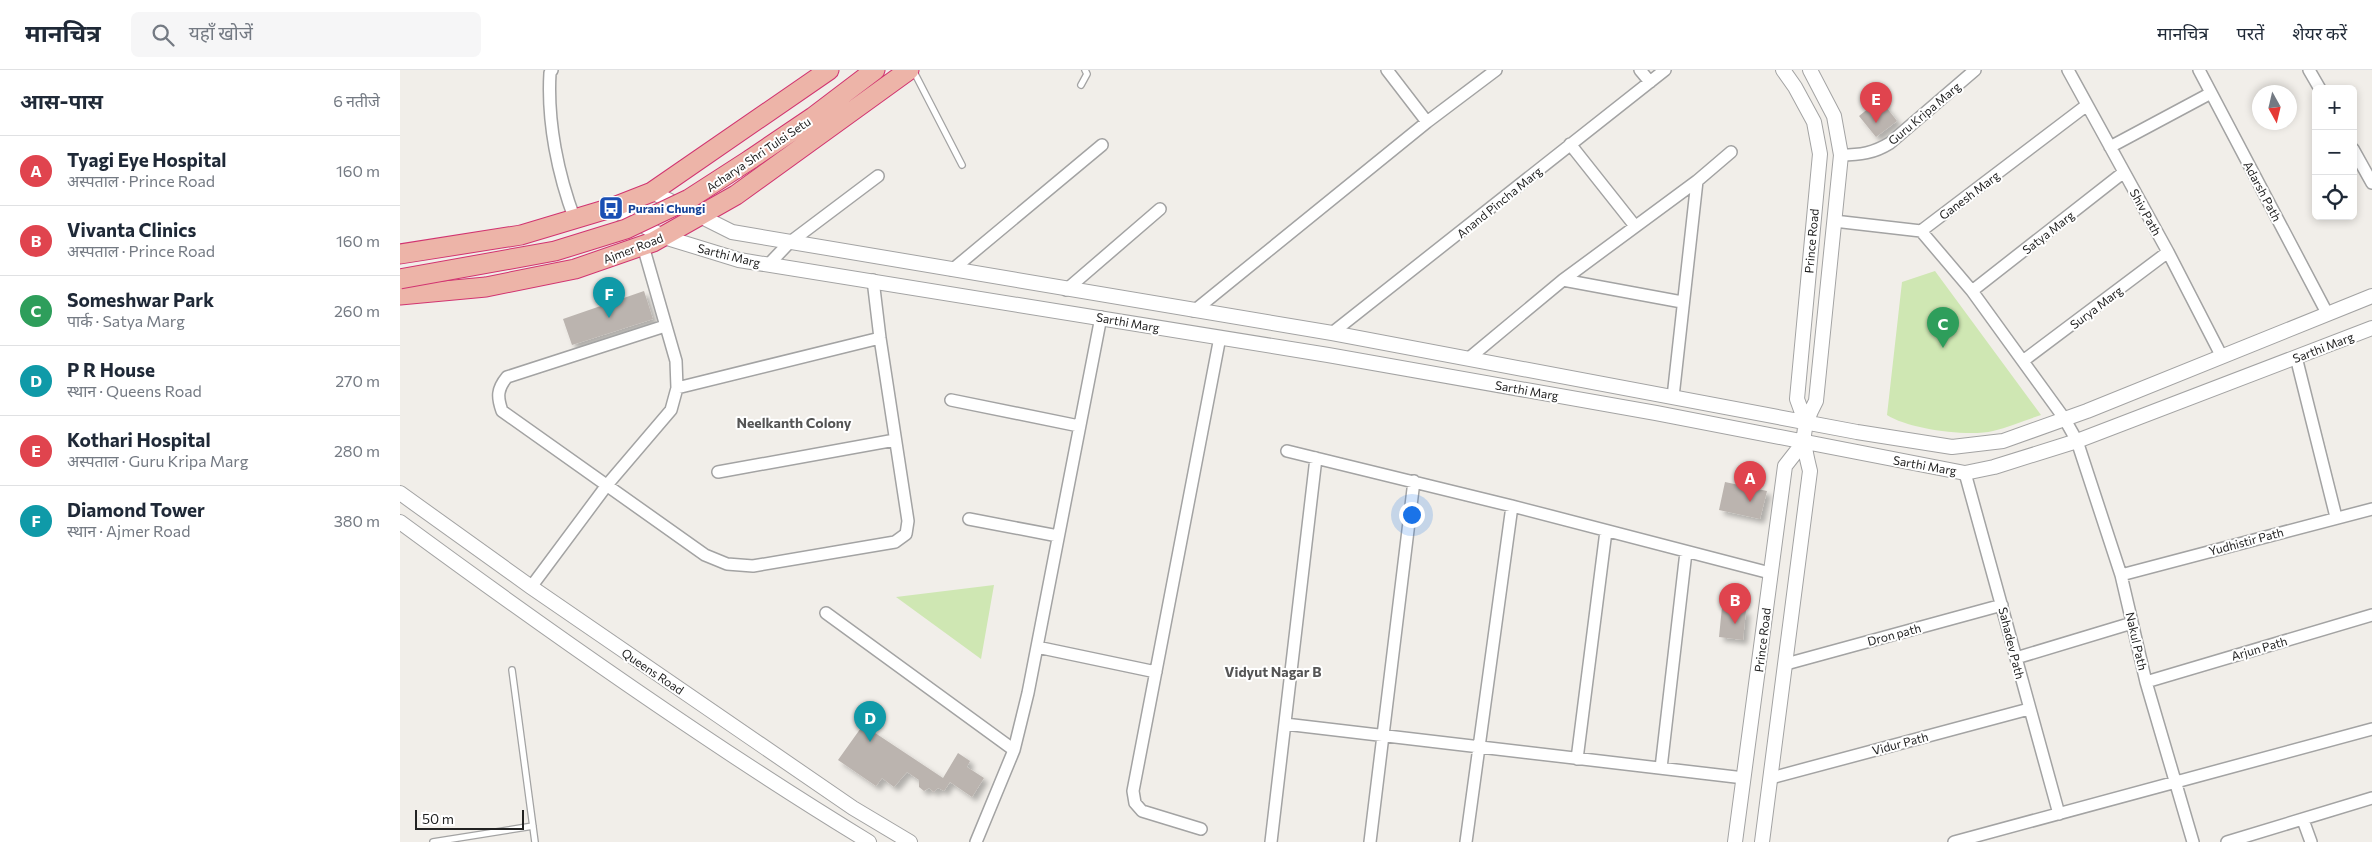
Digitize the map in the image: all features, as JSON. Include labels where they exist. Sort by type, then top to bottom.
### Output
[{"type":"highway","points":[[400,254],[521,234],[575,220],[652,192],[829,70]]},
{"type":"highway","name":"Acharya Shri Tulsi Setu","points":[[400,279],[555,251],[626,229],[689,200],[813,117],[876,70]]},
{"type":"highway","name":"Ajmer Road","points":[[400,295],[486,286],[575,269],[664,237],[736,195],[909,70]]},
{"type":"street","points":[[1386,70],[1428,122]]},
{"type":"street","points":[[1191,332],[1194,311],[1428,122],[1496,70]]},
{"type":"street","points":[[1640,70],[1650,82]]},
{"type":"street","name":"Anand Pincha Marg","points":[[1332,333],[1666,70]]},
{"type":"street","name":"Prince Road","points":[[1783,70],[1795,87],[1814,122],[1820,154],[1797,399],[1805,421]]},
{"type":"street","name":"Guru Kripa Marg","points":[[1841,155],[1862,155],[1877,152],[1890,144],[1975,70]]},
{"type":"street","name":"Shiv Path","points":[[2068,70],[2222,355]]},
{"type":"street","name":"Adarsh Path","points":[[2199,70],[2328,313]]},
{"type":"street","points":[[2309,70],[2318,85]]},
{"type":"street","points":[[548,71],[548,100],[563,188],[575,220]]},
{"type":"street","name":"Prince Road","points":[[1762,842],[1810,471],[1803,443],[1805,421],[1816,401],[1841,155],[1834,116],[1815,72]]},
{"type":"street","points":[[2110,147],[2212,93]]},
{"type":"street","name":"Ganesh Marg","points":[[1921,231],[2087,105]]},
{"type":"street","points":[[1570,144],[1635,226]]},
{"type":"street","points":[[952,270],[1102,145]]},
{"type":"street","points":[[1468,359],[1563,280],[1696,181],[1731,152]]},
{"type":"street","points":[[2357,156],[2372,183]]},
{"type":"street","name":"Satya Marg","points":[[1972,291],[2124,172]]},
{"type":"street","points":[[769,264],[789,243],[878,176]]},
{"type":"street","points":[[1673,397],[1696,181]]},
{"type":"street","points":[[652,192],[732,232],[1066,290],[1332,333],[1858,432],[1952,446],[2003,442],[2087,411],[2372,296]]},
{"type":"street","name":"Sarthi Marg","points":[[611,208],[664,237],[723,255],[1483,382],[1656,413],[1965,473],[1994,467],[2076,441],[2372,328]]},
{"type":"street","points":[[1066,290],[1160,209]]},
{"type":"street","points":[[1834,221],[1921,231]]},
{"type":"street","name":"Nakul Path","points":[[1921,231],[1972,291],[2064,418],[2076,441],[2121,575],[2146,682],[2193,842]]},
{"type":"street","points":[[531,587],[607,485],[672,410],[677,388],[676,362],[643,246]]},
{"type":"street","name":"Surya Marg","points":[[2023,361],[2168,252]]},
{"type":"street","points":[[665,326],[507,377],[499,386],[498,399],[502,411],[705,555],[727,564],[753,566],[895,542],[906,534],[908,522],[873,280]]},
{"type":"street","points":[[1563,280],[1682,302]]},
{"type":"street","points":[[976,842],[1014,750],[1037,647],[1101,317]]},
{"type":"street","points":[[1328,355],[1332,333]]},
{"type":"street","points":[[1201,829],[1142,811],[1135,803],[1133,791],[1220,337]]},
{"type":"street","points":[[677,388],[880,338]]},
{"type":"street","points":[[2296,357],[2336,517]]},
{"type":"street","points":[[1483,382],[1486,362]]},
{"type":"street","points":[[952,400],[1079,426]]},
{"type":"street","points":[[718,472],[895,440]]},
{"type":"street","name":"Prince Road","points":[[1735,842],[1785,466],[1803,443]]},
{"type":"street","points":[[1287,451],[1414,481],[1770,574]]},
{"type":"street","points":[[1271,842],[1316,458]]},
{"type":"street","name":"Sahadev Path","points":[[1965,473],[2058,814]]},
{"type":"street","points":[[1370,842],[1414,481]]},
{"type":"street","name":"Queens Road","points":[[400,493],[531,587],[853,808],[910,842]]},
{"type":"street","points":[[1466,842],[1512,506]]},
{"type":"street","name":"Yudhistir Path","points":[[2121,575],[2372,509]]},
{"type":"street","points":[[969,518],[1058,536]]},
{"type":"street","name":"Queens Road","points":[[400,522],[619,678],[823,814],[869,842]]},
{"type":"street","points":[[1577,759],[1606,531]]},
{"type":"street","points":[[1661,768],[1686,552]]},
{"type":"street","name":"Dron path","points":[[1786,664],[2002,605]]},
{"type":"street","points":[[826,613],[1014,750]]},
{"type":"street","name":"Arjun Path","points":[[2146,682],[2372,615]]},
{"type":"street","points":[[2016,658],[2132,623]]},
{"type":"street","points":[[1037,647],[1156,672]]},
{"type":"street","name":"Vidur Path","points":[[1771,778],[2029,708]]},
{"type":"street","points":[[1285,724],[1382,737],[1744,778]]},
{"type":"street","points":[[1954,842],[2372,729]]},
{"type":"street","points":[[2227,842],[2372,798]]},
{"type":"street","points":[[2302,820],[2311,842]]},
{"type":"lane","points":[[913,70],[962,165]]},
{"type":"lane","points":[[1081,84],[1087,74],[1085,70]]},
{"type":"lane","points":[[512,670],[535,842]]},
{"type":"lane","points":[[433,842],[533,826]]},
{"type":"green space","points":[[1935,271],[2041,415],[1993,431],[1969,433],[1923,428],[1887,415],[1902,282]]},
{"type":"green space","points":[[994,585],[981,659],[896,597]]},
{"type":"building","points":[[1880,99],[1897,121],[1876,137],[1859,116]]},
{"type":"building","points":[[644,291],[653,319],[572,345],[563,319]]},
{"type":"building","points":[[1725,482],[1767,491],[1760,519],[1719,510]]},
{"type":"building","points":[[1722,607],[1746,610],[1743,640],[1719,637]]},
{"type":"building","points":[[863,725],[943,778],[958,753],[970,761],[967,767],[984,778],[972,797],[950,782],[944,791],[938,788],[934,792],[929,788],[924,791],[919,787],[919,780],[907,772],[894,787],[882,778],[876,786],[838,760]]},
{"type":"place","name":"Kothari Hospital","points":[[1876,123]]},
{"type":"place","name":"Purani Chungi","points":[[611,208]]},
{"type":"place","name":"Diamond Tower","points":[[609,318]]},
{"type":"place","name":"Someshwar Park","points":[[1943,348]]},
{"type":"place","name":"Tyagi Eye Hospital","points":[[1750,502]]},
{"type":"place","name":"Vivanta Clinics","points":[[1735,624]]},
{"type":"place","name":"P R House","points":[[870,742]]},
{"type":"district","name":"Neelkanth Colony","points":[[794,422]]},
{"type":"district","name":"Vidyut Nagar B","points":[[1273,671]]}]
